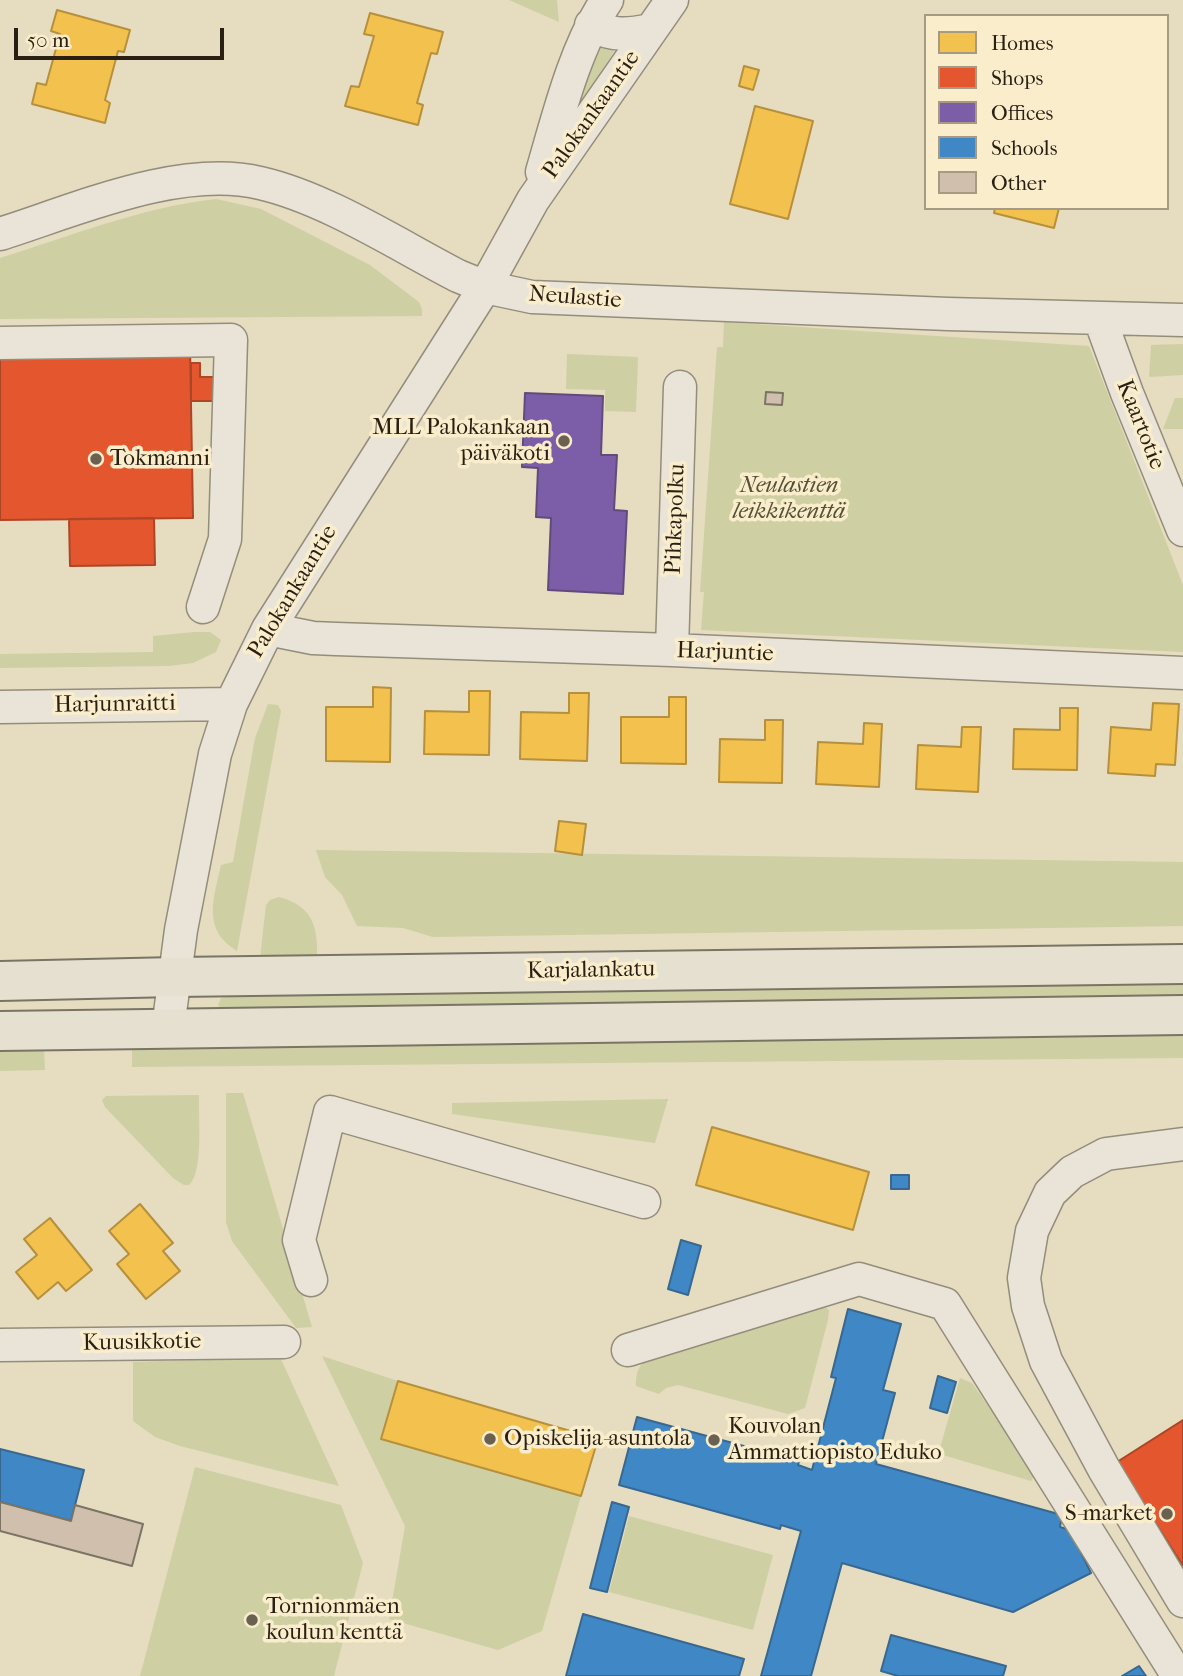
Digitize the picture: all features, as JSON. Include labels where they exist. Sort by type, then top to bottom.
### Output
[{"type":"main road","name":"Karjalankatu","points":[[0,981],[1183,964]]},
{"type":"main road","points":[[0,1031],[1183,1015]]},
{"type":"street","points":[[592,8],[605,32],[623,35],[659,12]]},
{"type":"street","name":"Palokankaantie","points":[[533,200],[592,8]]},
{"type":"street","name":"Palokankaantie","points":[[168,1028],[202,814],[215,754],[231,704],[268,629],[485,287],[533,200],[659,12]]},
{"type":"street","name":"Neulastie","points":[[0,234],[130,193],[180,181],[224,179],[259,182],[301,196],[458,276],[485,287],[532,297],[1183,320]]},
{"type":"street","name":"Kaartotie","points":[[1100,319],[1183,530]]},
{"type":"street","points":[[0,343],[231,340],[225,539],[203,607]]},
{"type":"street","name":"Pihkapolku","points":[[672,650],[680,387]]},
{"type":"street","name":"Harjuntie","points":[[268,629],[313,638],[672,650],[1183,673]]},
{"type":"street","name":"Harjunraitti","points":[[0,707],[231,704]]},
{"type":"street","points":[[311,1280],[299,1240],[330,1112],[644,1202]]},
{"type":"street","points":[[1183,1144],[1105,1154],[1072,1172],[1050,1193],[1032,1231],[1024,1279],[1028,1306],[1046,1361],[1104,1469],[1183,1601]]},
{"type":"street","points":[[628,1350],[859,1279],[945,1304],[1178,1676]]},
{"type":"street","name":"Kuusikkotie","points":[[0,1345],[284,1342]]},
{"type":"green space","points":[[509,0],[557,0],[559,22]]},
{"type":"green space","points":[[595,46],[615,50],[571,119]]},
{"type":"green space","points":[[216,199],[261,209],[370,265],[419,302],[422,316],[0,319],[0,258],[134,215]]},
{"type":"green space","name":"Neulastien leikkikenttä","points":[[724,322],[1089,346],[1183,585],[1183,652],[701,630],[704,592],[700,592],[717,347],[723,347]]},
{"type":"green space","points":[[1183,344],[1183,375],[1149,377],[1151,345]]},
{"type":"green space","points":[[567,354],[638,357],[636,412],[605,411],[605,390],[566,389]]},
{"type":"green space","points":[[1175,398],[1183,398],[1183,429],[1163,429]]},
{"type":"green space","points":[[210,632],[221,640],[216,652],[193,663],[169,666],[0,668],[0,654],[153,652],[153,636]]},
{"type":"green space","points":[[268,704],[278,705],[281,711],[237,951],[218,933],[214,923],[213,901],[221,865],[233,862],[255,738]]},
{"type":"green space","points":[[316,850],[1183,862],[1183,926],[433,937],[403,928],[357,926],[342,895],[325,877]]},
{"type":"green space","points":[[279,897],[299,906],[311,919],[316,937],[317,958],[260,959],[266,905],[270,900]]},
{"type":"green space","points":[[1183,981],[1183,999],[224,1009],[218,1006],[221,998],[227,997]]},
{"type":"green space","points":[[1183,1034],[1183,1058],[132,1067],[132,1048]]},
{"type":"green space","points":[[44,1049],[45,1070],[0,1071],[0,1050]]},
{"type":"green space","points":[[226,1093],[243,1093],[312,1327],[296,1328],[232,1241],[226,1222]]},
{"type":"green space","points":[[199,1095],[197,1168],[189,1185],[173,1178],[105,1107],[102,1100],[106,1096]]},
{"type":"green space","points":[[668,1099],[655,1143],[452,1114],[452,1103]]},
{"type":"green space","points":[[821,1304],[829,1310],[828,1320],[805,1408],[788,1414],[678,1385],[666,1388],[659,1394],[636,1386],[639,1369],[651,1356]]},
{"type":"green space","points":[[322,1356],[398,1381],[382,1439],[581,1496],[542,1631],[498,1650],[389,1619],[405,1526]]},
{"type":"green space","points":[[280,1357],[339,1486],[180,1446],[155,1437],[133,1421],[133,1362]]},
{"type":"green space","points":[[960,1378],[972,1383],[1033,1469],[1035,1475],[1031,1481],[943,1455],[940,1448]]},
{"type":"green space","name":"Tornionmäen koulun kenttä","points":[[195,1467],[341,1505],[363,1563],[334,1676],[140,1676]]},
{"type":"green space","points":[[629,1516],[773,1555],[753,1630],[609,1592]]},
{"type":"building: Homes","points":[[57,10],[130,30],[124,52],[118,51],[105,100],[110,103],[105,123],[32,104],[37,83],[46,85],[60,34],[51,31]]},
{"type":"building: Homes","points":[[370,13],[443,32],[437,54],[431,53],[417,103],[423,105],[418,125],[345,106],[351,86],[359,87],[374,36],[364,34]]},
{"type":"building: Homes","points":[[744,66],[759,70],[753,90],[739,86]]},
{"type":"building: Homes","points":[[755,106],[813,121],[788,219],[730,204]]},
{"type":"building: Homes","points":[[995,210],[1058,210],[1054,228],[994,213]]},
{"type":"building: Homes","points":[[373,687],[391,688],[390,762],[326,761],[326,707],[373,707]]},
{"type":"building: Homes","points":[[469,691],[490,691],[489,755],[424,754],[425,711],[469,712]]},
{"type":"building: Homes","points":[[569,693],[589,693],[587,761],[520,759],[521,712],[569,713]]},
{"type":"building: Homes","points":[[669,697],[686,697],[686,764],[621,763],[621,717],[669,717]]},
{"type":"building: Homes","points":[[1153,703],[1179,704],[1175,765],[1156,764],[1155,776],[1108,773],[1111,727],[1151,730]]},
{"type":"building: Homes","points":[[1060,708],[1078,708],[1077,770],[1013,769],[1014,729],[1060,730]]},
{"type":"building: Homes","points":[[765,720],[783,720],[782,783],[719,782],[720,739],[765,740]]},
{"type":"building: Homes","points":[[864,723],[882,724],[879,787],[816,784],[818,742],[863,744]]},
{"type":"building: Homes","points":[[962,727],[981,727],[978,792],[916,789],[918,745],[961,747]]},
{"type":"building: Homes","points":[[559,821],[586,824],[582,855],[555,851]]},
{"type":"building: Homes","points":[[712,1127],[869,1172],[853,1230],[696,1185]]},
{"type":"building: Homes","points":[[140,1204],[173,1243],[163,1251],[180,1271],[146,1299],[117,1264],[129,1254],[109,1231]]},
{"type":"building: Homes","points":[[50,1218],[92,1270],[66,1291],[58,1282],[38,1299],[16,1272],[37,1255],[24,1239]]},
{"type":"building: Homes","name":"Opiskelija-asuntola","points":[[398,1381],[598,1439],[581,1496],[381,1439]]},
{"type":"building: Shops","name":"Tokmanni","points":[[190,347],[193,518],[0,520],[0,350]]},
{"type":"building: Shops","points":[[191,363],[200,363],[200,377],[220,377],[220,401],[191,401]]},
{"type":"building: Shops","points":[[154,518],[155,565],[70,566],[69,519]]},
{"type":"building: Shops","name":"S-market","points":[[1183,1420],[1183,1566],[1117,1462]]},
{"type":"building: Offices","points":[[525,393],[603,396],[601,455],[617,455],[614,510],[627,511],[623,594],[548,590],[551,518],[536,517],[538,468],[522,467]]},
{"type":"building: Schools","points":[[891,1175],[909,1175],[909,1189],[891,1189]]},
{"type":"building: Schools","points":[[681,1240],[701,1246],[688,1295],[668,1289]]},
{"type":"building: Schools","points":[[848,1309],[901,1324],[883,1390],[895,1393],[876,1464],[1062,1515],[1060,1527],[1070,1530],[1091,1573],[1013,1612],[842,1563],[811,1676],[761,1676],[801,1531],[781,1525],[780,1529],[619,1485],[637,1417],[799,1461],[798,1465],[812,1470],[836,1378],[831,1377]]},
{"type":"building: Schools","points":[[938,1376],[956,1382],[947,1413],[930,1408]]},
{"type":"building: Schools","points":[[0,1449],[84,1470],[71,1521],[0,1502]]},
{"type":"building: Schools","points":[[612,1502],[629,1507],[607,1592],[590,1588]]},
{"type":"building: Schools","points":[[583,1614],[744,1659],[739,1676],[566,1676]]},
{"type":"building: Schools","points":[[891,1635],[1006,1666],[1003,1676],[898,1676],[881,1671]]},
{"type":"building: Schools","points":[[1139,1666],[1146,1676],[1122,1676]]},
{"type":"building: Other","points":[[766,392],[783,393],[782,405],[765,404]]},
{"type":"building: Other","points":[[0,1502],[71,1521],[75,1505],[143,1524],[132,1566],[0,1531]]},
{"type":"place","name":"MLL Palokankaan päiväkoti","points":[[564,441]]},
{"type":"place","name":"Tokmanni","points":[[96,459]]},
{"type":"place","name":"Opiskelija-asuntola","points":[[490,1439]]},
{"type":"place","name":"Kouvolan Ammattiopisto Eduko","points":[[714,1440]]},
{"type":"place","name":"S-market","points":[[1167,1514]]},
{"type":"place","name":"Tornionmäen koulun kenttä","points":[[252,1620]]}]
